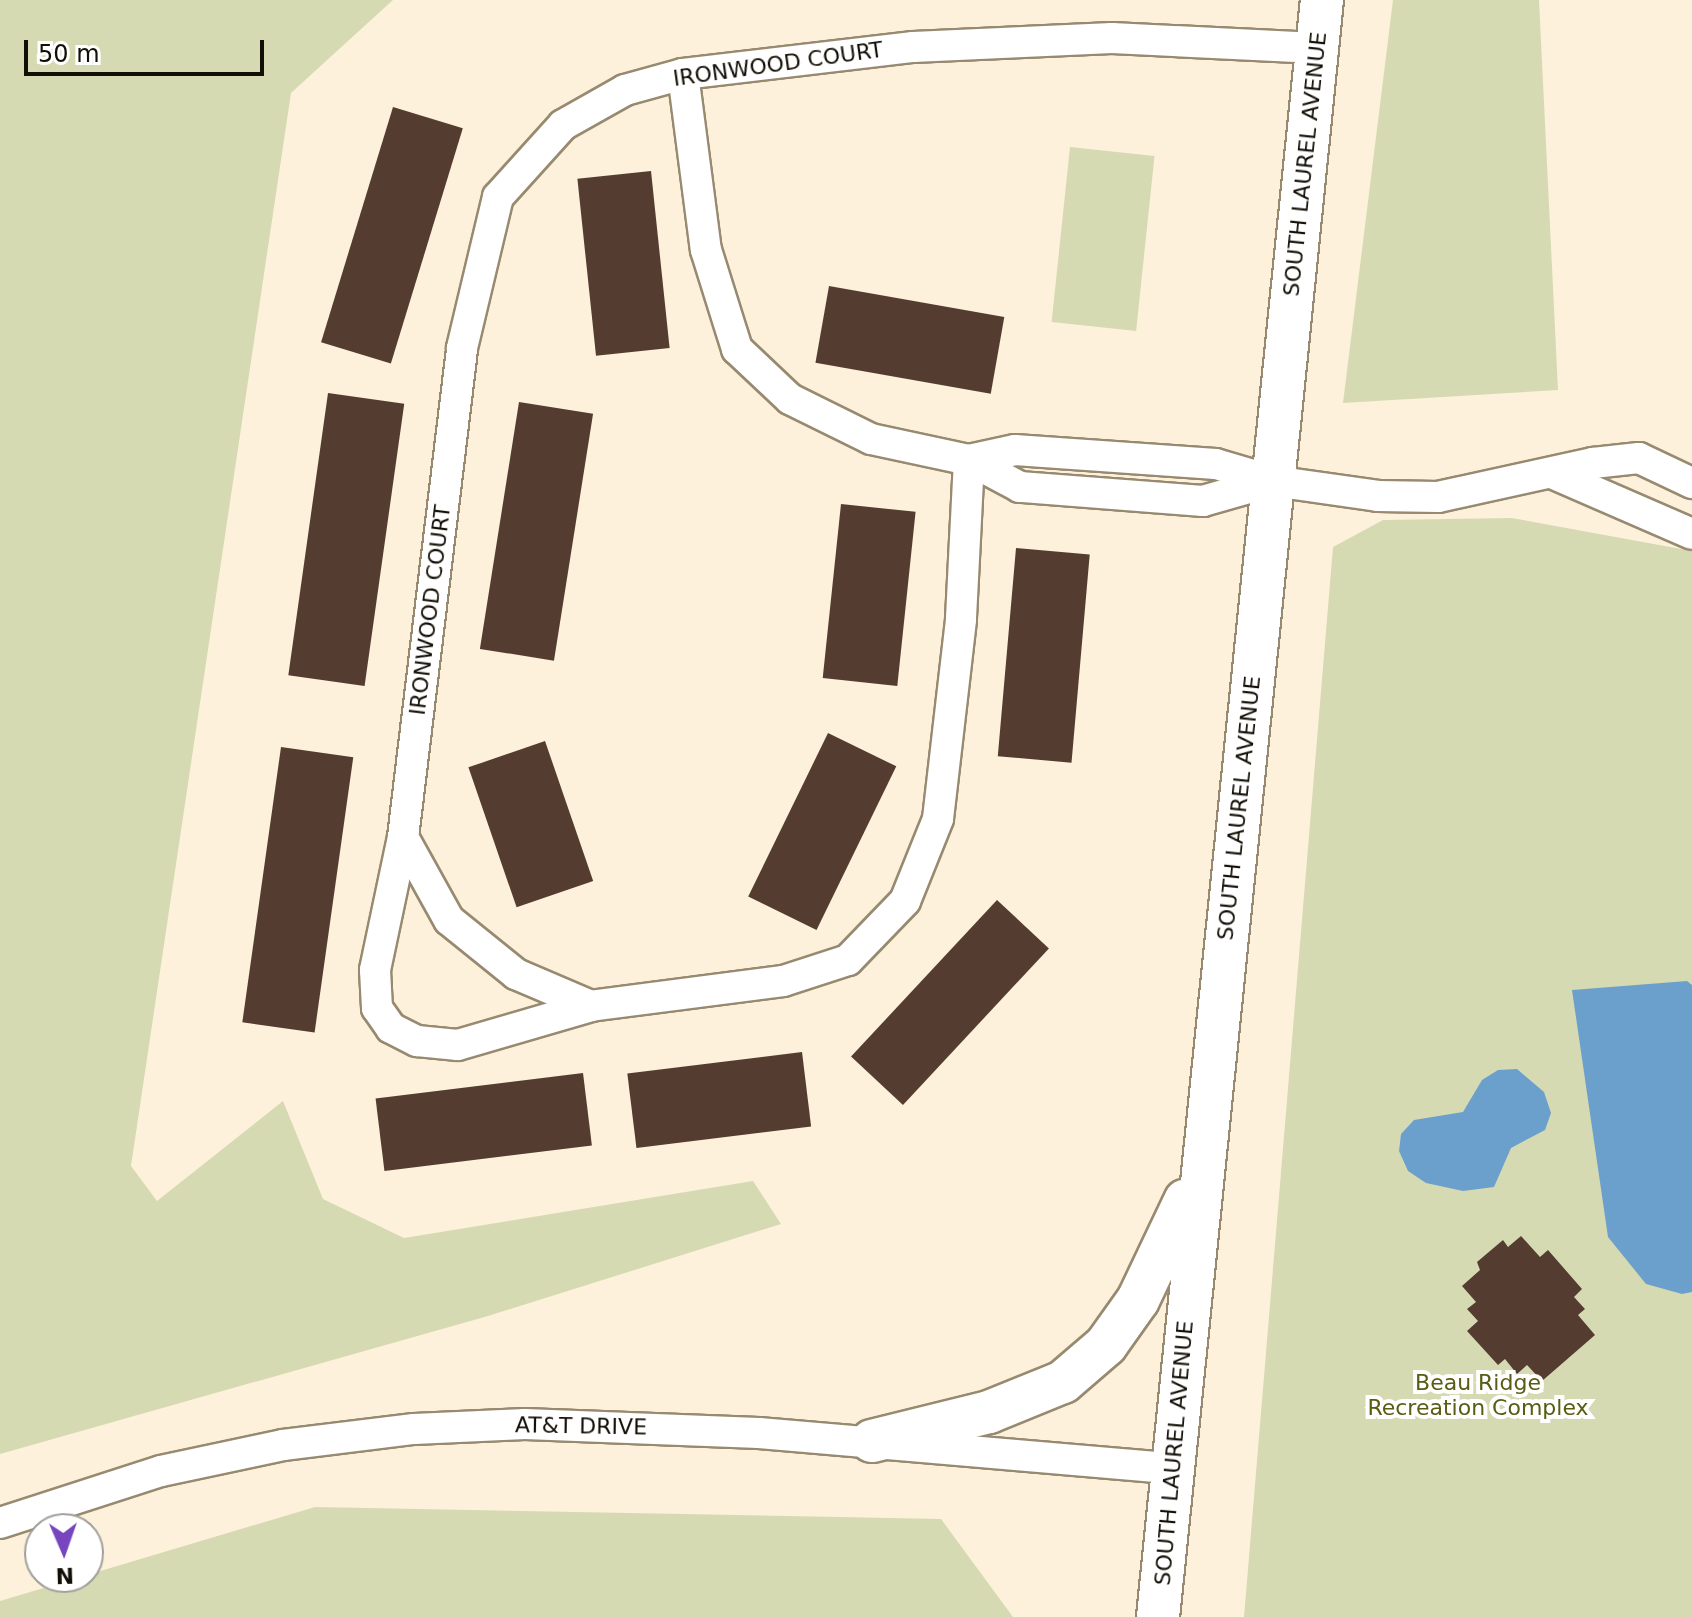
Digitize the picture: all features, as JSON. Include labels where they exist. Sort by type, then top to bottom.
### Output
[{"type":"main road","name":"SOUTH LAUREL AVENUE","points":[[1158,1617],[1322,0]]},
{"type":"main road","points":[[872,1441],[989,1412],[1063,1382],[1106,1345],[1163,1255],[1204,1143]]},
{"type":"street","name":"IRONWOOD COURT","points":[[969,460],[961,620],[938,819],[905,901],[848,960],[783,981],[591,1006],[458,1045],[417,1041],[391,1028],[377,1008],[375,970],[403,837],[462,348],[498,197],[563,125],[625,90],[683,74],[913,47],[1112,38],[1317,48]]},
{"type":"street","points":[[683,74],[706,250],[737,349],[790,399],[871,439],[969,460],[1020,487],[1203,501],[1273,481]]},
{"type":"street","points":[[969,460],[1015,450],[1216,464],[1273,481],[1378,496],[1438,497],[1639,458],[1692,483]]},
{"type":"street","points":[[1106,494],[1109,457]]},
{"type":"street","points":[[1554,474],[1692,534]]},
{"type":"street","points":[[403,837],[449,920],[516,974],[591,1006]]},
{"type":"street","name":"AT&T DRIVE","points":[[0,1523],[161,1471],[283,1445],[414,1429],[631,1427],[872,1441],[1171,1468]]},
{"type":"green space","points":[[0,0],[393,0],[291,93],[131,1166],[157,1201],[283,1101],[323,1199],[404,1238],[753,1181],[781,1224],[488,1316],[0,1454]]},
{"type":"green space","points":[[1393,0],[1539,0],[1558,390],[1343,403]]},
{"type":"green space","points":[[1070,147],[1155,156],[1136,331],[1052,322]]},
{"type":"green space","name":"Beau Ridge Recreation Complex","points":[[1512,518],[1692,551],[1692,1617],[1244,1617],[1333,547],[1383,520]]},
{"type":"green space","points":[[315,1507],[941,1519],[1013,1617],[0,1617],[0,1601],[27,1593],[104,1593],[104,1570]]},
{"type":"water","points":[[1687,981],[1692,985],[1692,1292],[1682,1294],[1646,1284],[1608,1237],[1572,990]]},
{"type":"water","points":[[1517,1069],[1544,1092],[1551,1113],[1545,1130],[1511,1148],[1494,1187],[1463,1191],[1426,1183],[1408,1171],[1399,1151],[1401,1134],[1414,1120],[1463,1112],[1482,1080],[1498,1070]]},
{"type":"building","points":[[393,107],[463,128],[391,364],[321,342]]},
{"type":"building","points":[[651,171],[670,348],[596,356],[577,179]]},
{"type":"building","points":[[829,286],[1004,317],[991,394],[815,363]]},
{"type":"building","points":[[328,393],[404,404],[365,686],[288,675]]},
{"type":"building","points":[[519,402],[593,414],[554,661],[480,649]]},
{"type":"building","points":[[841,504],[916,512],[897,686],[823,678]]},
{"type":"building","points":[[1016,548],[1090,554],[1072,763],[998,756]]},
{"type":"building","points":[[828,733],[896,766],[817,930],[748,897]]},
{"type":"building","points":[[545,741],[593,881],[517,907],[468,767]]},
{"type":"building","points":[[281,747],[353,757],[315,1032],[242,1022]]},
{"type":"building","points":[[997,900],[1049,948],[903,1105],[851,1057]]},
{"type":"building","points":[[802,1052],[811,1126],[636,1148],[627,1073]]},
{"type":"building","points":[[583,1073],[592,1145],[384,1171],[376,1098]]},
{"type":"building","points":[[1521,1236],[1540,1257],[1548,1250],[1582,1289],[1574,1297],[1585,1309],[1578,1315],[1595,1335],[1542,1381],[1527,1365],[1517,1374],[1505,1359],[1498,1365],[1467,1331],[1478,1321],[1467,1309],[1476,1302],[1462,1286],[1480,1270],[1477,1262],[1503,1240],[1508,1247]]}]
